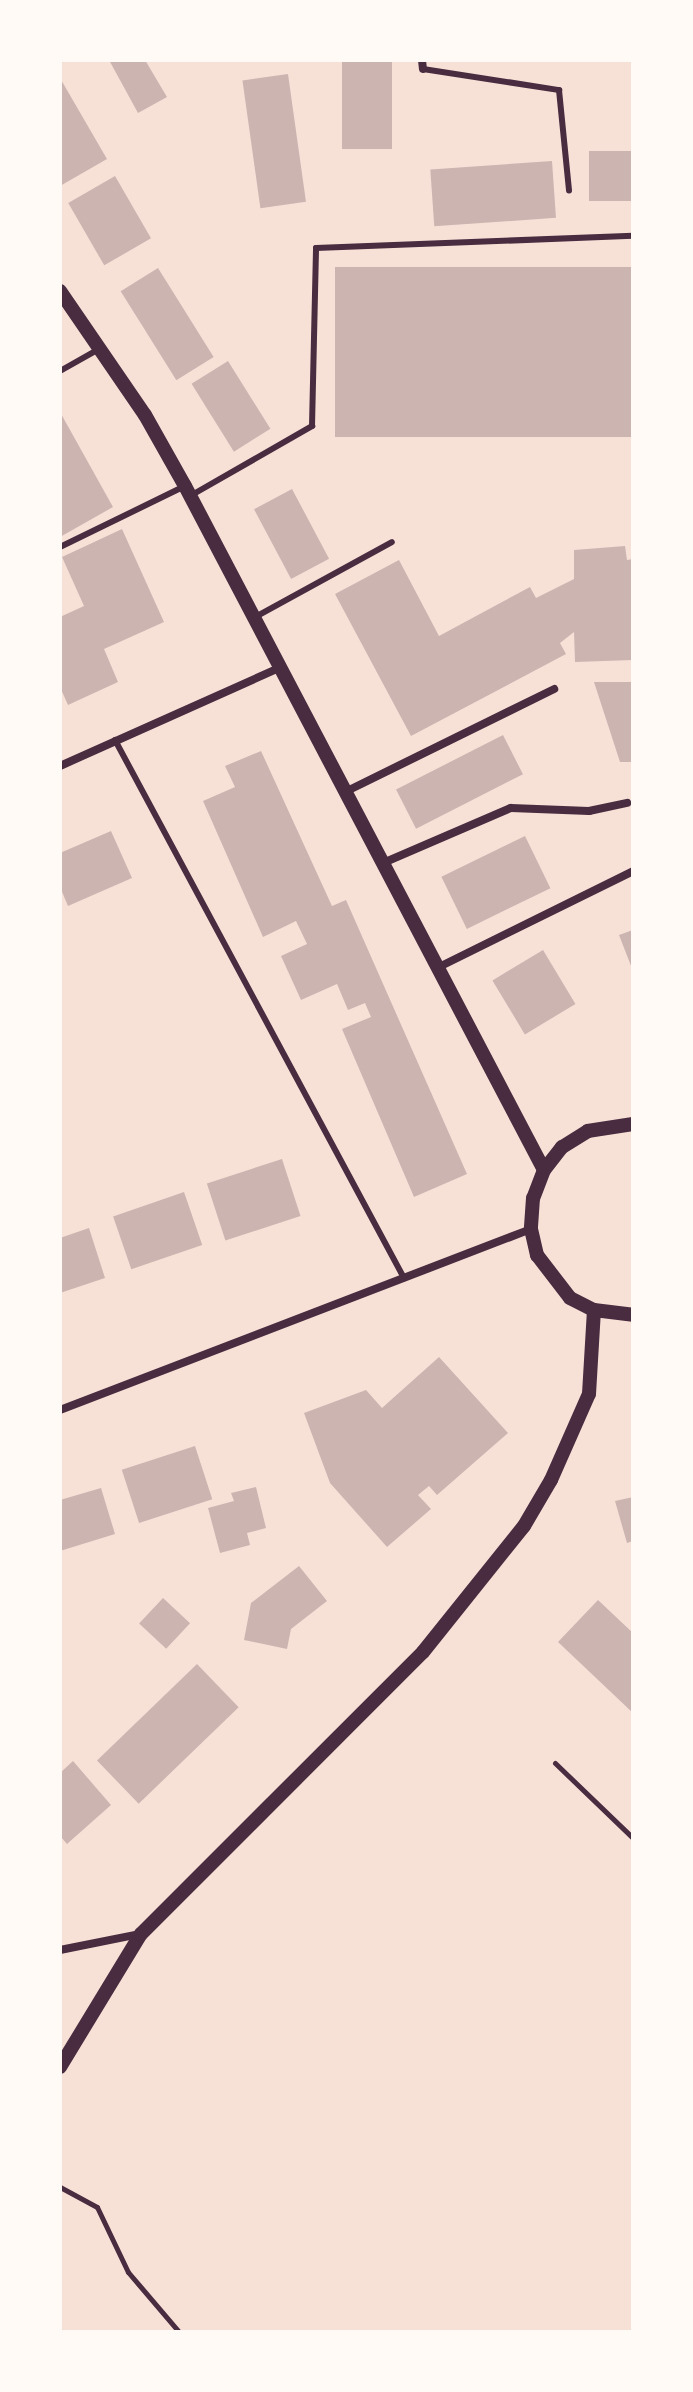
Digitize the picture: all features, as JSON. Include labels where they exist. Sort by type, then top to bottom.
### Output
[{"type":"street","points":[[60,291],[100,348],[187,491],[544,1170]]},
{"type":"street","points":[[60,766],[281,667]]},
{"type":"street","points":[[347,791],[554,689]]},
{"type":"street","points":[[383,863],[511,808],[589,811],[627,803]]},
{"type":"street","points":[[439,967],[633,871]]},
{"type":"street","points":[[633,1124],[588,1131],[562,1147],[544,1170],[533,1198],[531,1229],[537,1255],[551,1279],[594,1310],[633,1315]]},
{"type":"street","points":[[60,1410],[531,1229]]},
{"type":"street","points":[[60,2067],[141,1934],[423,1652],[524,1526],[551,1480],[589,1394],[594,1310]]},
{"type":"street","points":[[60,1950],[141,1934]]},
{"type":"lane","points":[[422,64],[559,90],[569,191]]},
{"type":"lane","points":[[60,547],[187,491],[312,426],[316,248],[633,236]]},
{"type":"lane","points":[[60,371],[100,348]]},
{"type":"lane","points":[[255,617],[392,542]]},
{"type":"lane","points":[[115,740],[404,1278]]},
{"type":"path","points":[[555,1763],[633,1838]]},
{"type":"path","points":[[60,2187],[97,2207],[128,2272],[179,2332]]},
{"type":"building","points":[[109,60],[145,60],[167,97],[138,113]]},
{"type":"building","points":[[342,60],[392,60],[392,149],[342,149]]},
{"type":"building","points":[[288,74],[306,202],[260,208],[242,80]]},
{"type":"building","points":[[60,78],[107,159],[60,186]]},
{"type":"building","points":[[589,151],[633,151],[633,201],[589,201]]},
{"type":"building","points":[[552,161],[556,218],[434,226],[430,170]]},
{"type":"building","points":[[115,176],[151,238],[104,265],[68,203]]},
{"type":"building","points":[[335,267],[633,267],[633,437],[335,437]]},
{"type":"building","points":[[158,268],[214,357],[176,380],[121,291]]},
{"type":"building","points":[[228,361],[270,429],[234,452],[192,384]]},
{"type":"building","points":[[60,412],[113,507],[60,537]]},
{"type":"building","points":[[292,489],[329,559],[291,579],[254,509]]},
{"type":"building","points":[[122,529],[164,622],[104,649],[118,682],[68,705],[60,687],[60,617],[84,606],[62,557]]},
{"type":"building","points":[[625,546],[627,560],[633,559],[633,660],[575,662],[574,632],[560,643],[566,654],[411,736],[335,594],[399,560],[439,636],[530,587],[536,598],[574,579],[574,550]]},
{"type":"building","points":[[594,682],[633,682],[633,762],[620,762]]},
{"type":"building","points":[[503,735],[523,774],[416,829],[396,789]]},
{"type":"building","points":[[261,751],[332,906],[346,900],[467,1174],[414,1197],[342,1029],[371,1017],[365,1003],[348,1010],[337,984],[301,1000],[281,956],[307,944],[296,921],[263,937],[203,801],[235,787],[225,766]]},
{"type":"building","points":[[111,831],[132,878],[68,906],[60,887],[60,853]]},
{"type":"building","points":[[525,836],[550,888],[467,929],[441,877]]},
{"type":"building","points":[[633,930],[633,971],[619,935]]},
{"type":"building","points":[[543,950],[575,1004],[525,1034],[492,980]]},
{"type":"building","points":[[282,1159],[301,1216],[225,1240],[207,1183]]},
{"type":"building","points":[[184,1192],[202,1245],[131,1269],[113,1216]]},
{"type":"building","points":[[89,1228],[105,1278],[60,1293],[60,1238]]},
{"type":"building","points":[[439,1357],[508,1433],[437,1495],[429,1486],[418,1495],[431,1509],[387,1547],[330,1483],[304,1413],[366,1390],[382,1408]]},
{"type":"building","points":[[195,1446],[212,1499],[139,1523],[122,1470]]},
{"type":"building","points":[[256,1487],[266,1528],[247,1533],[250,1545],[220,1553],[208,1508],[234,1501],[231,1493]]},
{"type":"building","points":[[101,1488],[115,1534],[60,1551],[60,1500]]},
{"type":"building","points":[[633,1497],[633,1541],[627,1543],[615,1501]]},
{"type":"building","points":[[299,1566],[327,1601],[291,1629],[287,1649],[244,1640],[251,1603]]},
{"type":"building","points":[[163,1598],[190,1623],[166,1649],[139,1624]]},
{"type":"building","points":[[598,1600],[633,1633],[633,1713],[558,1642]]},
{"type":"building","points":[[197,1664],[239,1707],[139,1804],[97,1761]]},
{"type":"building","points":[[73,1761],[111,1805],[67,1844],[60,1836],[60,1773]]}]
